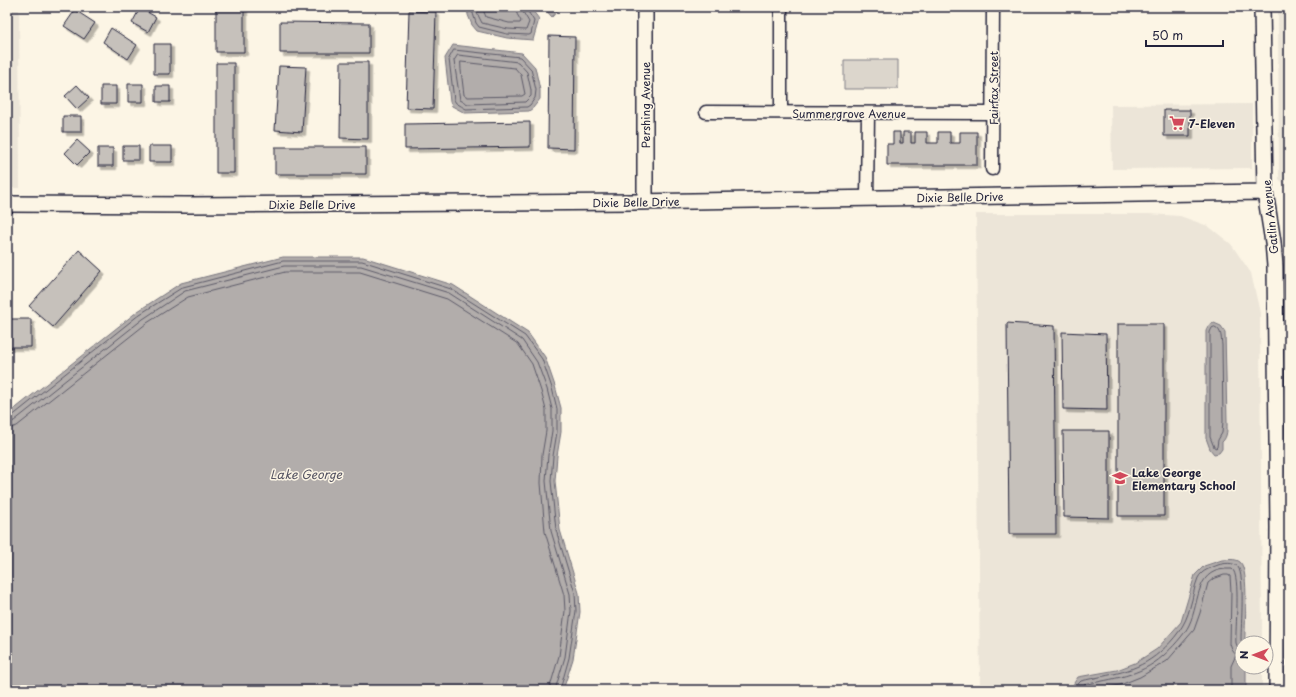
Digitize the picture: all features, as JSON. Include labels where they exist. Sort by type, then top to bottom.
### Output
[{"type":"street","name":"Pershing Avenue","points":[[645,7],[645,202]]},
{"type":"street","points":[[781,7],[781,112]]},
{"type":"street","name":"Fairfax Street","points":[[992,169],[993,7]]},
{"type":"street","name":"Gatlin Avenue","points":[[1262,7],[1265,192],[1273,242],[1283,527],[1277,690]]},
{"type":"street","name":"Summergrove Avenue","points":[[706,112],[992,113]]},
{"type":"street","points":[[867,199],[868,113]]},
{"type":"street","name":"Dixie Belle Drive","points":[[7,204],[188,205],[645,202],[1265,192]]},
{"type":"shaded area","points":[[7,7],[19,7],[20,188],[7,188]]},
{"type":"shaded area","points":[[1278,7],[1289,7],[1289,184],[1284,184],[1279,179]]},
{"type":"shaded area","points":[[844,60],[898,60],[898,89],[844,89]]},
{"type":"shaded area","points":[[1252,104],[1252,168],[1112,169],[1111,105]]},
{"type":"shaded area","name":"Lake George Elementary School","points":[[976,214],[1149,214],[1180,216],[1208,226],[1231,244],[1251,273],[1260,313],[1262,635],[1234,635],[1234,675],[1262,675],[1262,690],[980,690]]},
{"type":"water","points":[[467,7],[530,7],[539,19],[533,40],[507,38],[477,31],[472,25]]},
{"type":"water","points":[[543,7],[561,7],[552,17]]},
{"type":"water","points":[[453,45],[522,53],[535,67],[540,90],[540,99],[529,111],[465,113],[452,106],[450,102],[445,58]]},
{"type":"water","name":"Lake George","points":[[283,257],[363,257],[453,285],[528,333],[545,357],[561,408],[561,432],[555,481],[560,530],[579,593],[580,612],[573,659],[563,690],[7,690],[7,415],[138,311],[181,283]]},
{"type":"water","points":[[1214,323],[1221,326],[1225,332],[1227,427],[1226,435],[1222,442],[1222,449],[1219,453],[1214,454],[1210,449],[1206,438],[1206,331],[1209,325]]},
{"type":"water","points":[[1222,560],[1233,560],[1240,562],[1243,567],[1246,588],[1245,635],[1234,635],[1234,675],[1246,675],[1246,690],[1073,690],[1074,683],[1078,677],[1117,670],[1135,663],[1157,649],[1181,622],[1195,575],[1204,566]]},
{"type":"building","points":[[216,7],[244,7],[244,52],[216,52]]},
{"type":"building","points":[[140,8],[156,17],[148,32],[132,23]]},
{"type":"building","points":[[75,10],[95,23],[84,39],[64,26]]},
{"type":"building","points":[[409,11],[436,12],[433,109],[406,108]]},
{"type":"building","points":[[280,22],[369,23],[369,53],[280,53]]},
{"type":"building","points":[[111,28],[137,45],[128,59],[103,42]]},
{"type":"building","points":[[549,36],[575,37],[574,149],[548,148]]},
{"type":"building","points":[[154,44],[170,44],[170,74],[154,74]]},
{"type":"building","points":[[341,62],[368,62],[368,139],[340,138]]},
{"type":"building","points":[[216,63],[234,63],[234,173],[216,173]]},
{"type":"building","points":[[279,66],[306,67],[302,132],[275,130]]},
{"type":"building","points":[[128,84],[143,84],[143,102],[128,102]]},
{"type":"building","points":[[77,85],[89,98],[77,109],[65,96]]},
{"type":"building","points":[[101,86],[116,86],[116,104],[101,104]]},
{"type":"building","points":[[156,86],[170,86],[170,102],[156,102]]},
{"type":"building","name":"7-Eleven","points":[[1164,110],[1190,110],[1190,136],[1164,136]]},
{"type":"building","points":[[63,116],[81,116],[81,132],[63,132]]},
{"type":"building","points":[[530,122],[530,147],[405,149],[405,124]]},
{"type":"building","points":[[893,132],[900,132],[900,143],[903,143],[903,132],[911,132],[911,143],[915,143],[915,132],[927,132],[927,143],[938,143],[938,132],[950,132],[950,143],[960,143],[960,132],[977,132],[977,165],[887,165],[887,144],[893,144]]},
{"type":"building","points":[[77,140],[90,152],[77,165],[65,153]]},
{"type":"building","points":[[123,146],[139,146],[139,160],[123,160]]},
{"type":"building","points":[[149,146],[172,146],[172,162],[149,162]]},
{"type":"building","points":[[275,147],[366,147],[366,174],[275,174]]},
{"type":"building","points":[[98,148],[113,148],[113,166],[98,166]]},
{"type":"building","points":[[79,250],[102,271],[53,327],[29,306]]},
{"type":"building","points":[[7,319],[31,319],[31,347],[7,347]]},
{"type":"building","points":[[1007,323],[1054,326],[1056,534],[1009,534]]},
{"type":"building","points":[[1118,324],[1164,324],[1164,516],[1118,516]]},
{"type":"building","points":[[1062,332],[1106,334],[1107,410],[1063,409]]},
{"type":"building","points":[[1063,431],[1109,431],[1109,518],[1064,517]]},
{"type":"place","name":"7-Eleven","points":[[1177,123]]},
{"type":"place","name":"Lake George Elementary School","points":[[1120,478]]}]
